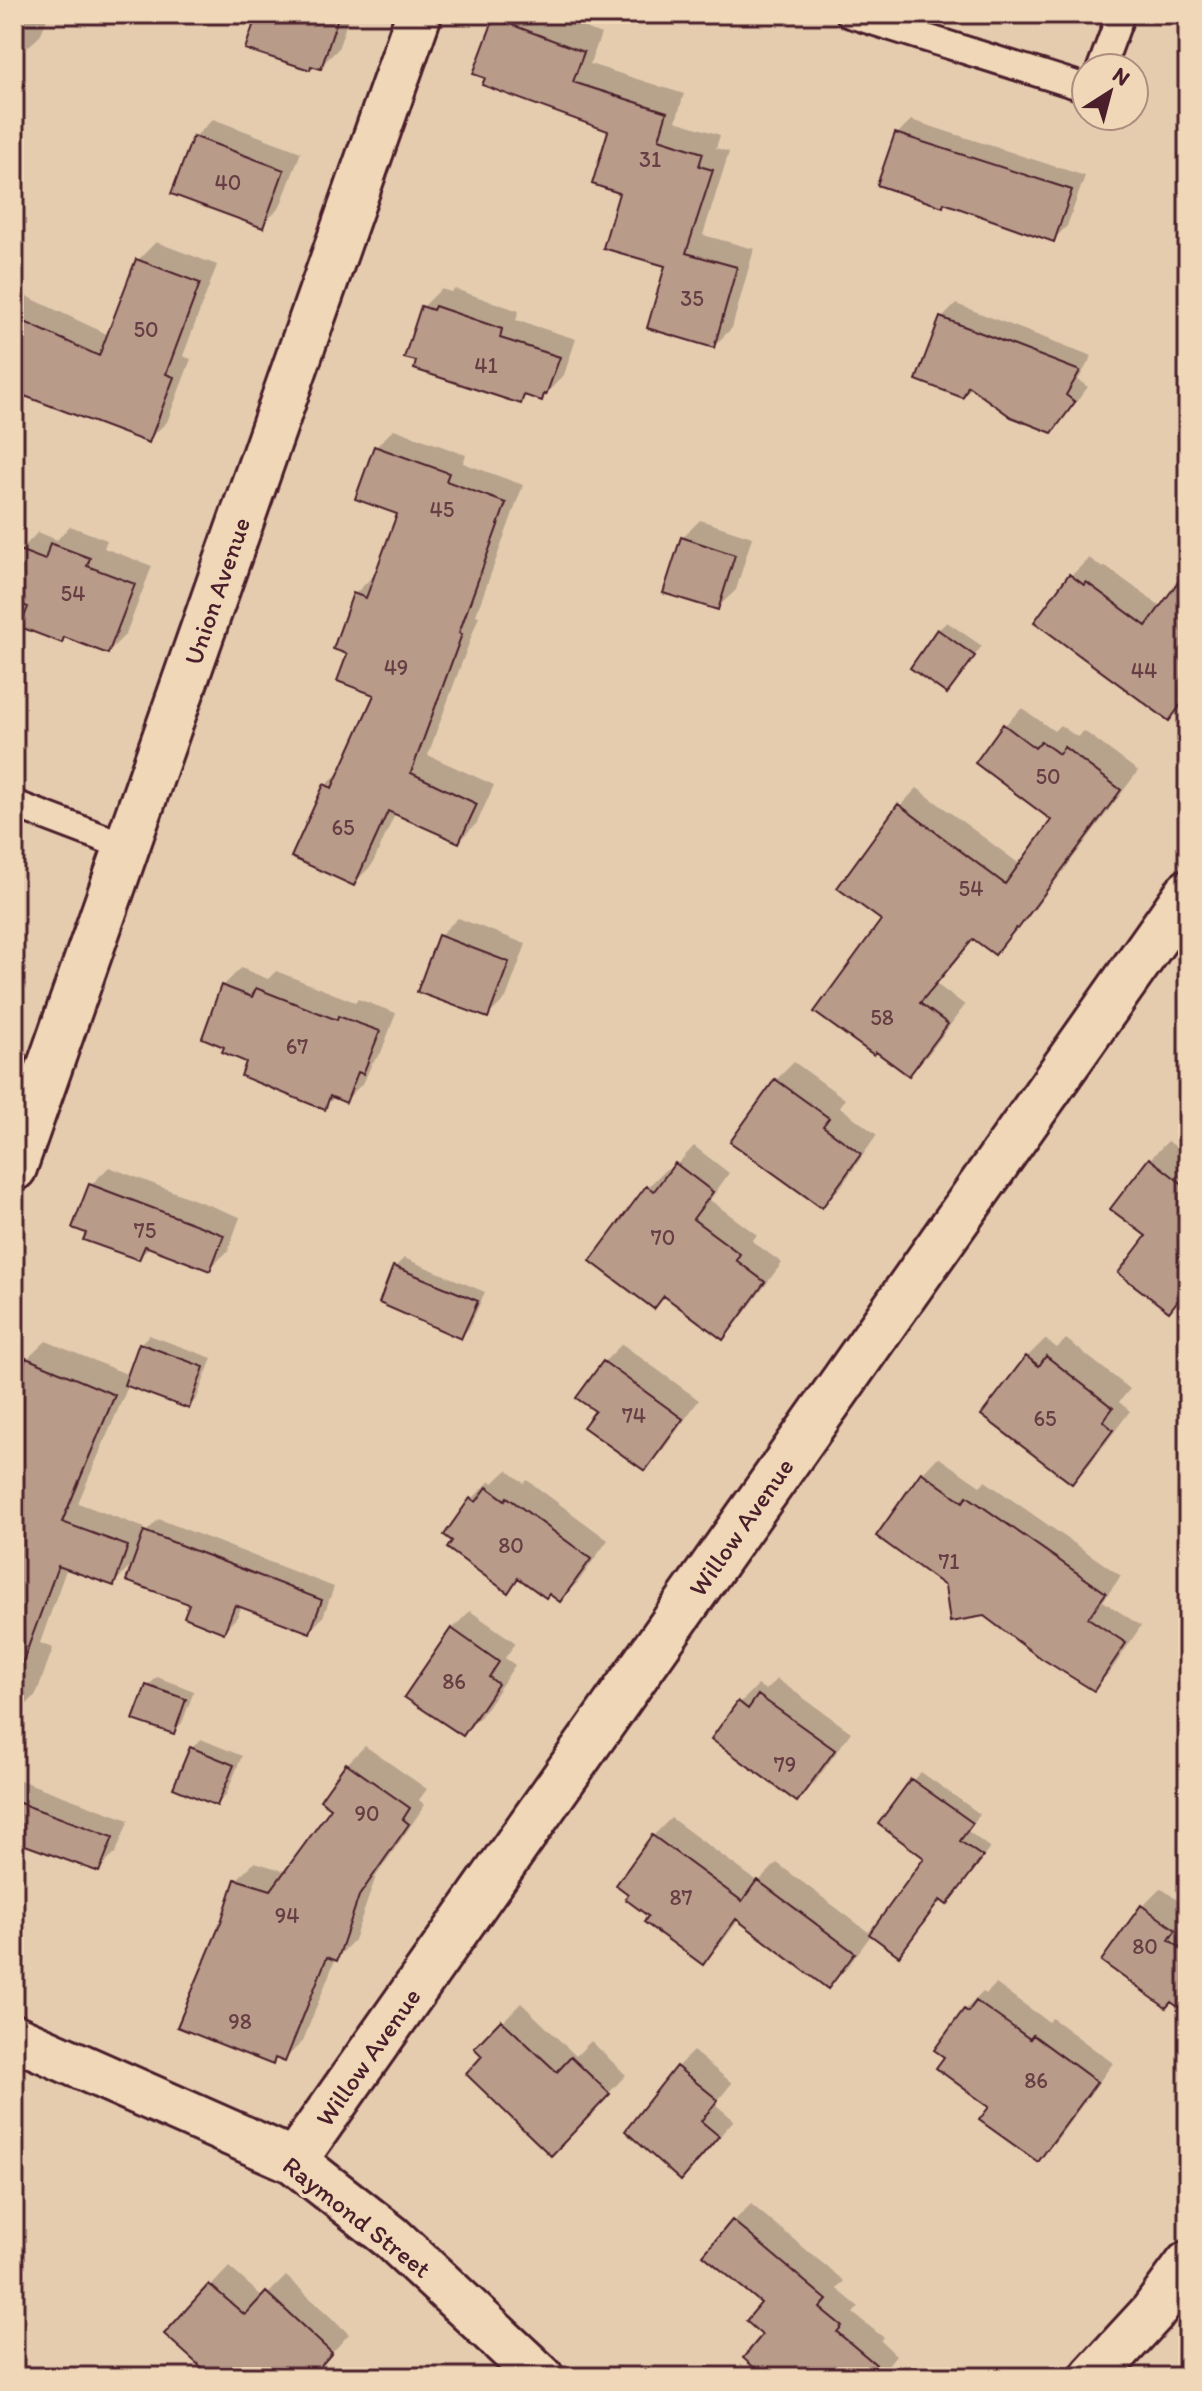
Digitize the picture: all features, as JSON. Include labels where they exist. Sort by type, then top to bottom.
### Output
[{"type":"street","name":"Union Avenue","points":[[14,1168],[419,14]]},
{"type":"street","name":"Willow Avenue","points":[[294,2161],[1188,892]]},
{"type":"street","name":"Raymond Street","points":[[14,2037],[294,2161],[391,2237],[541,2377]]},
{"type":"street","points":[[1093,2377],[1152,2313],[1188,2264]]},
{"type":"lane","points":[[1107,52],[1121,14]]},
{"type":"lane","points":[[864,16],[1070,83]]},
{"type":"lane","points":[[14,804],[127,847]]},
{"type":"building","points":[[257,14],[339,14],[321,69],[311,66],[310,70],[245,49]]},
{"type":"building","points":[[494,18],[584,52],[573,82],[667,112],[659,139],[703,153],[699,166],[713,170],[686,253],[737,267],[714,348],[647,328],[665,266],[603,248],[619,193],[592,184],[608,131],[482,85],[485,78],[473,74]]},
{"type":"building","points":[[895,133],[1072,190],[1054,242],[944,203],[943,207],[877,185]]},
{"type":"building","points":[[193,136],[284,170],[263,228],[171,194]]},
{"type":"building","points":[[136,259],[200,283],[166,374],[174,377],[149,443],[14,392],[14,317],[99,356]]},
{"type":"building","points":[[421,306],[433,310],[435,306],[502,329],[500,338],[560,357],[542,401],[524,395],[521,404],[414,369],[416,361],[404,358]]},
{"type":"building","points":[[940,317],[1080,371],[1066,395],[1075,402],[1052,433],[1011,417],[968,386],[963,398],[916,380]]},
{"type":"building","points":[[374,446],[449,473],[446,481],[506,503],[411,773],[477,804],[459,843],[388,811],[354,886],[291,857],[324,784],[332,788],[374,695],[337,681],[347,654],[333,649],[353,593],[366,598],[397,514],[355,499]]},
{"type":"building","points":[[681,537],[735,555],[718,610],[663,593]]},
{"type":"building","points":[[50,543],[90,558],[87,566],[135,584],[108,654],[64,637],[62,643],[20,627],[28,607],[14,602],[14,548],[45,560]]},
{"type":"building","points":[[1188,568],[1188,695],[1169,721],[1034,622],[1069,574],[1084,585],[1086,582],[1146,626]]},
{"type":"building","points":[[937,629],[975,656],[947,694],[910,668]]},
{"type":"building","points":[[1003,724],[1035,748],[1041,741],[1059,754],[1064,747],[1121,790],[1018,929],[995,955],[973,939],[920,1003],[948,1024],[909,1076],[814,1012],[881,920],[837,888],[898,804],[1005,884],[1051,820],[975,763]]},
{"type":"building","points":[[438,935],[509,962],[488,1018],[417,992]]},
{"type":"building","points":[[221,985],[252,997],[256,988],[337,1020],[338,1016],[380,1031],[363,1074],[358,1072],[346,1103],[330,1096],[325,1110],[241,1076],[246,1062],[222,1052],[224,1047],[202,1038]]},
{"type":"building","points":[[775,1079],[829,1118],[823,1126],[861,1154],[822,1208],[730,1142]]},
{"type":"building","points":[[1149,1158],[1184,1185],[1188,1179],[1188,1287],[1169,1312],[1118,1273],[1146,1236],[1110,1209]]},
{"type":"building","points":[[675,1163],[713,1192],[693,1219],[740,1254],[736,1260],[765,1282],[723,1340],[664,1296],[654,1309],[590,1261],[646,1186],[654,1191]]},
{"type":"building","points":[[89,1184],[224,1235],[210,1271],[145,1246],[139,1260],[83,1240],[86,1233],[72,1228]]},
{"type":"building","points":[[393,1266],[478,1301],[461,1339],[379,1303]]},
{"type":"building","points":[[139,1343],[204,1367],[189,1409],[124,1385]]},
{"type":"building","points":[[1026,1356],[1039,1366],[1046,1356],[1113,1408],[1103,1421],[1113,1430],[1072,1484],[981,1415]]},
{"type":"building","points":[[26,1358],[115,1395],[62,1522],[128,1546],[114,1586],[58,1566],[19,1672],[14,1671],[14,1387]]},
{"type":"building","points":[[603,1361],[683,1419],[645,1471],[583,1427],[595,1411],[576,1398]]},
{"type":"building","points":[[921,1472],[963,1502],[967,1496],[1106,1593],[1088,1618],[1126,1643],[1094,1691],[1036,1655],[984,1616],[950,1622],[945,1586],[876,1536]]},
{"type":"building","points":[[487,1487],[505,1500],[507,1497],[591,1559],[560,1602],[549,1594],[546,1598],[518,1578],[508,1593],[447,1548],[452,1541],[444,1535],[470,1498],[476,1502]]},
{"type":"building","points":[[144,1531],[322,1600],[310,1633],[235,1605],[224,1633],[184,1617],[189,1604],[126,1581]]},
{"type":"building","points":[[451,1628],[499,1662],[489,1677],[498,1684],[463,1736],[404,1697]]},
{"type":"building","points":[[146,1685],[186,1699],[174,1734],[133,1720]]},
{"type":"building","points":[[758,1695],[835,1750],[797,1802],[711,1739],[738,1701],[748,1709]]},
{"type":"building","points":[[190,1747],[234,1765],[217,1806],[173,1788]]},
{"type":"building","points":[[346,1763],[410,1808],[403,1819],[409,1824],[359,1896],[337,1961],[327,1957],[285,2062],[275,2058],[273,2065],[177,2027],[221,1922],[235,1879],[271,1890],[331,1808],[320,1800]]},
{"type":"building","points":[[911,1779],[973,1823],[960,1841],[983,1857],[947,1905],[940,1900],[899,1956],[869,1934],[924,1858],[878,1824]]},
{"type":"building","points":[[14,1801],[113,1837],[99,1872],[14,1841]]},
{"type":"building","points":[[652,1835],[742,1901],[757,1880],[855,1953],[828,1989],[736,1919],[703,1965],[644,1922],[648,1916],[625,1899],[628,1894],[616,1885]]},
{"type":"building","points":[[1141,1905],[1176,1930],[1169,1940],[1188,1953],[1188,2014],[1171,2002],[1166,2008],[1101,1961]]},
{"type":"building","points":[[976,2001],[1030,2039],[1033,2035],[1097,2082],[1038,2162],[979,2120],[989,2107],[936,2068],[944,2057],[934,2050],[964,2009],[968,2012]]},
{"type":"building","points":[[501,2020],[557,2072],[571,2057],[610,2094],[551,2156],[466,2074],[482,2056],[474,2048]]},
{"type":"building","points":[[676,2066],[718,2100],[701,2121],[719,2136],[681,2181],[625,2131]]},
{"type":"building","points":[[732,2220],[827,2300],[820,2308],[842,2326],[837,2332],[891,2377],[765,2377],[743,2358],[762,2335],[746,2321],[761,2303],[703,2255]]},
{"type":"building","points":[[209,2284],[245,2315],[266,2292],[332,2353],[311,2377],[212,2377],[164,2334]]}]
